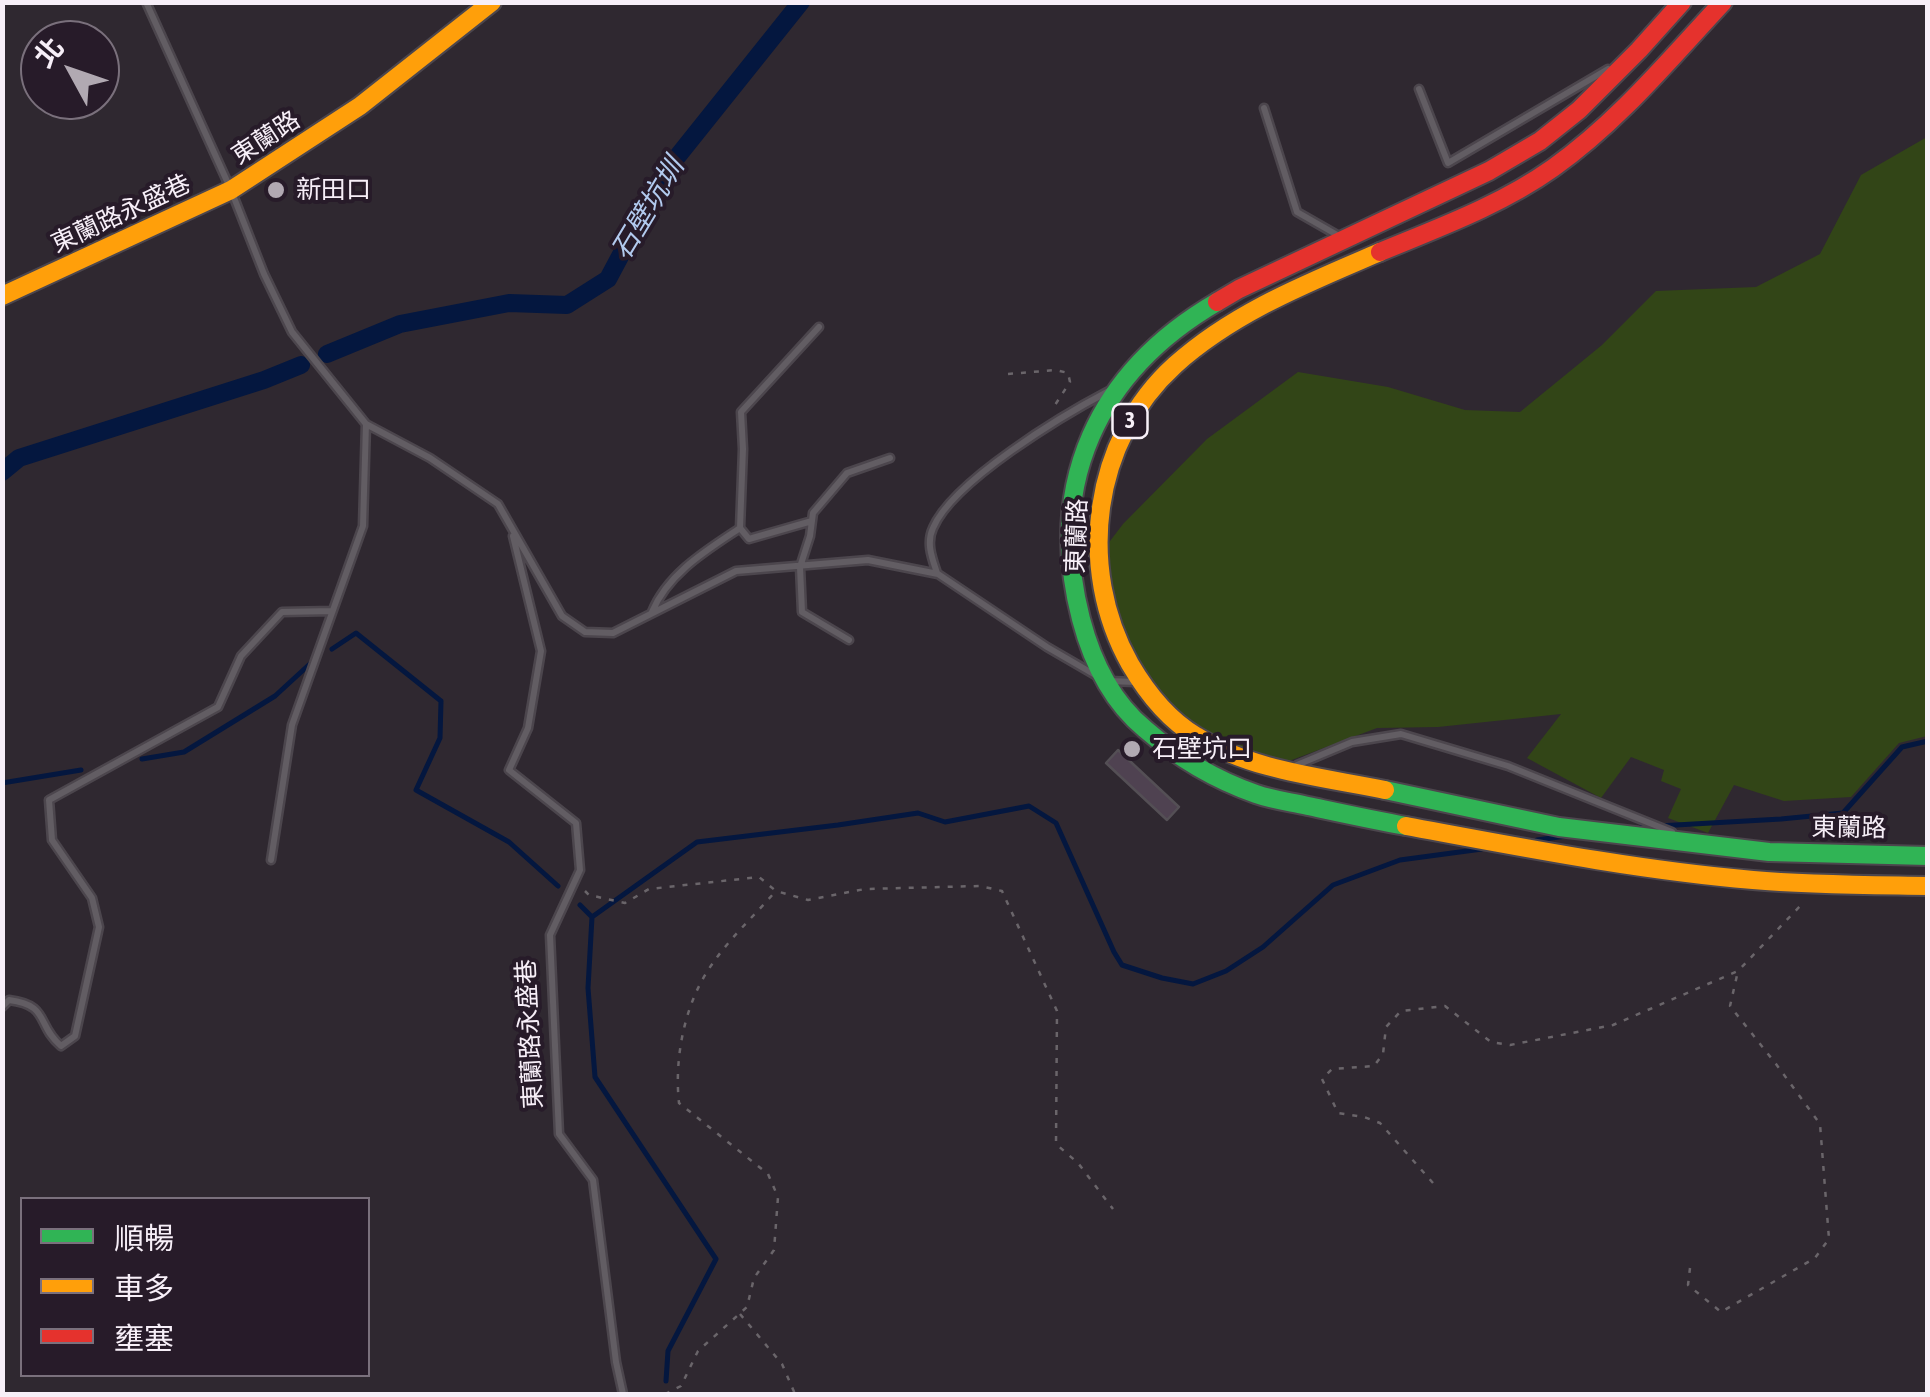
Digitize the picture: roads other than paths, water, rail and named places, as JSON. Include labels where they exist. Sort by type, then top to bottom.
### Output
[{"type":"main road","name":"東蘭路","points":[[232,190],[360,106],[492,2]]},
{"type":"main road","name":"東蘭路","points":[[1682,2],[1580,110],[1540,140],[1489,171],[1239,289],[1204,308],[1159,341],[1118,386],[1096,424],[1080,468],[1069,525],[1071,578],[1086,635],[1104,680],[1130,716],[1202,770],[1250,793],[1531,849],[1734,878],[1928,886]]},
{"type":"main road","name":"東蘭路","points":[[1723,2],[1592,139],[1523,188],[1280,295],[1218,328],[1183,357],[1151,390],[1126,427],[1115,452],[1102,496],[1099,579],[1111,627],[1139,683],[1157,707],[1217,750],[1254,764],[1567,828],[1769,852],[1928,856]]},
{"type":"main road","name":"東蘭路永盛巷","points":[[2,296],[232,190]]},
{"type":"lane","name":"東蘭路","points":[[146,2],[232,190]]},
{"type":"lane","points":[[1419,89],[1448,164],[1639,50]]},
{"type":"lane","points":[[1264,108],[1296,212],[1345,240]]},
{"type":"lane","name":"東蘭路永盛巷","points":[[232,190],[264,274],[292,332],[366,424],[430,458],[498,504],[562,616],[585,632],[613,633],[736,570],[868,560],[938,574],[1046,647],[1104,680],[1139,683]]},
{"type":"lane","points":[[812,521],[749,538],[740,528],[740,412],[819,327]]},
{"type":"lane","name":"東蘭路","points":[[938,574],[930,550],[931,530],[967,484],[1018,446],[1118,386]]},
{"type":"lane","points":[[271,860],[292,725],[363,526],[366,424]]},
{"type":"lane","points":[[849,640],[802,612],[800,566],[813,512],[847,473],[890,458]]},
{"type":"lane","name":"東蘭路永盛巷","points":[[511,526],[541,651],[528,728],[509,770],[576,823],[580,870],[550,935],[560,1134],[593,1180],[616,1362],[624,1394]]},
{"type":"lane","points":[[652,613],[690,562],[740,528]]},
{"type":"lane","points":[[2,1007],[10,1000],[27,1002],[41,1014],[50,1036],[61,1046],[76,1036],[99,928],[92,898],[52,840],[49,800],[218,707],[241,656],[282,612],[332,611]]},
{"type":"lane","points":[[1285,770],[1352,742],[1402,734],[1508,766],[1696,842]]},
{"type":"waterway","name":"石壁坑圳","points":[[327,354],[400,324],[509,303],[567,305],[608,279],[665,172],[801,2]]},
{"type":"waterway","name":"石壁坑圳","points":[[2,472],[19,458],[301,365]]},
{"type":"waterway","points":[[332,649],[356,633],[441,701],[440,738],[416,790],[509,842],[558,886]]},
{"type":"waterway","points":[[142,759],[184,752],[275,696],[312,662]]},
{"type":"waterway","points":[[1641,827],[1843,813],[1902,747],[1928,741]]},
{"type":"waterway","points":[[2,783],[81,770]]},
{"type":"waterway","points":[[592,917],[697,842],[918,813],[945,822],[1029,806],[1056,823],[1122,965],[1193,984],[1226,971],[1263,947],[1333,885],[1400,860],[1482,849]]},
{"type":"waterway","points":[[1537,840],[1566,836]]},
{"type":"waterway","points":[[580,905],[592,917],[588,988],[595,1077],[716,1259],[668,1351],[666,1381]]},
{"type":"place","name":"新田口","points":[[276,190]]},
{"type":"place","name":"石壁坑口","points":[[1132,749]]}]
